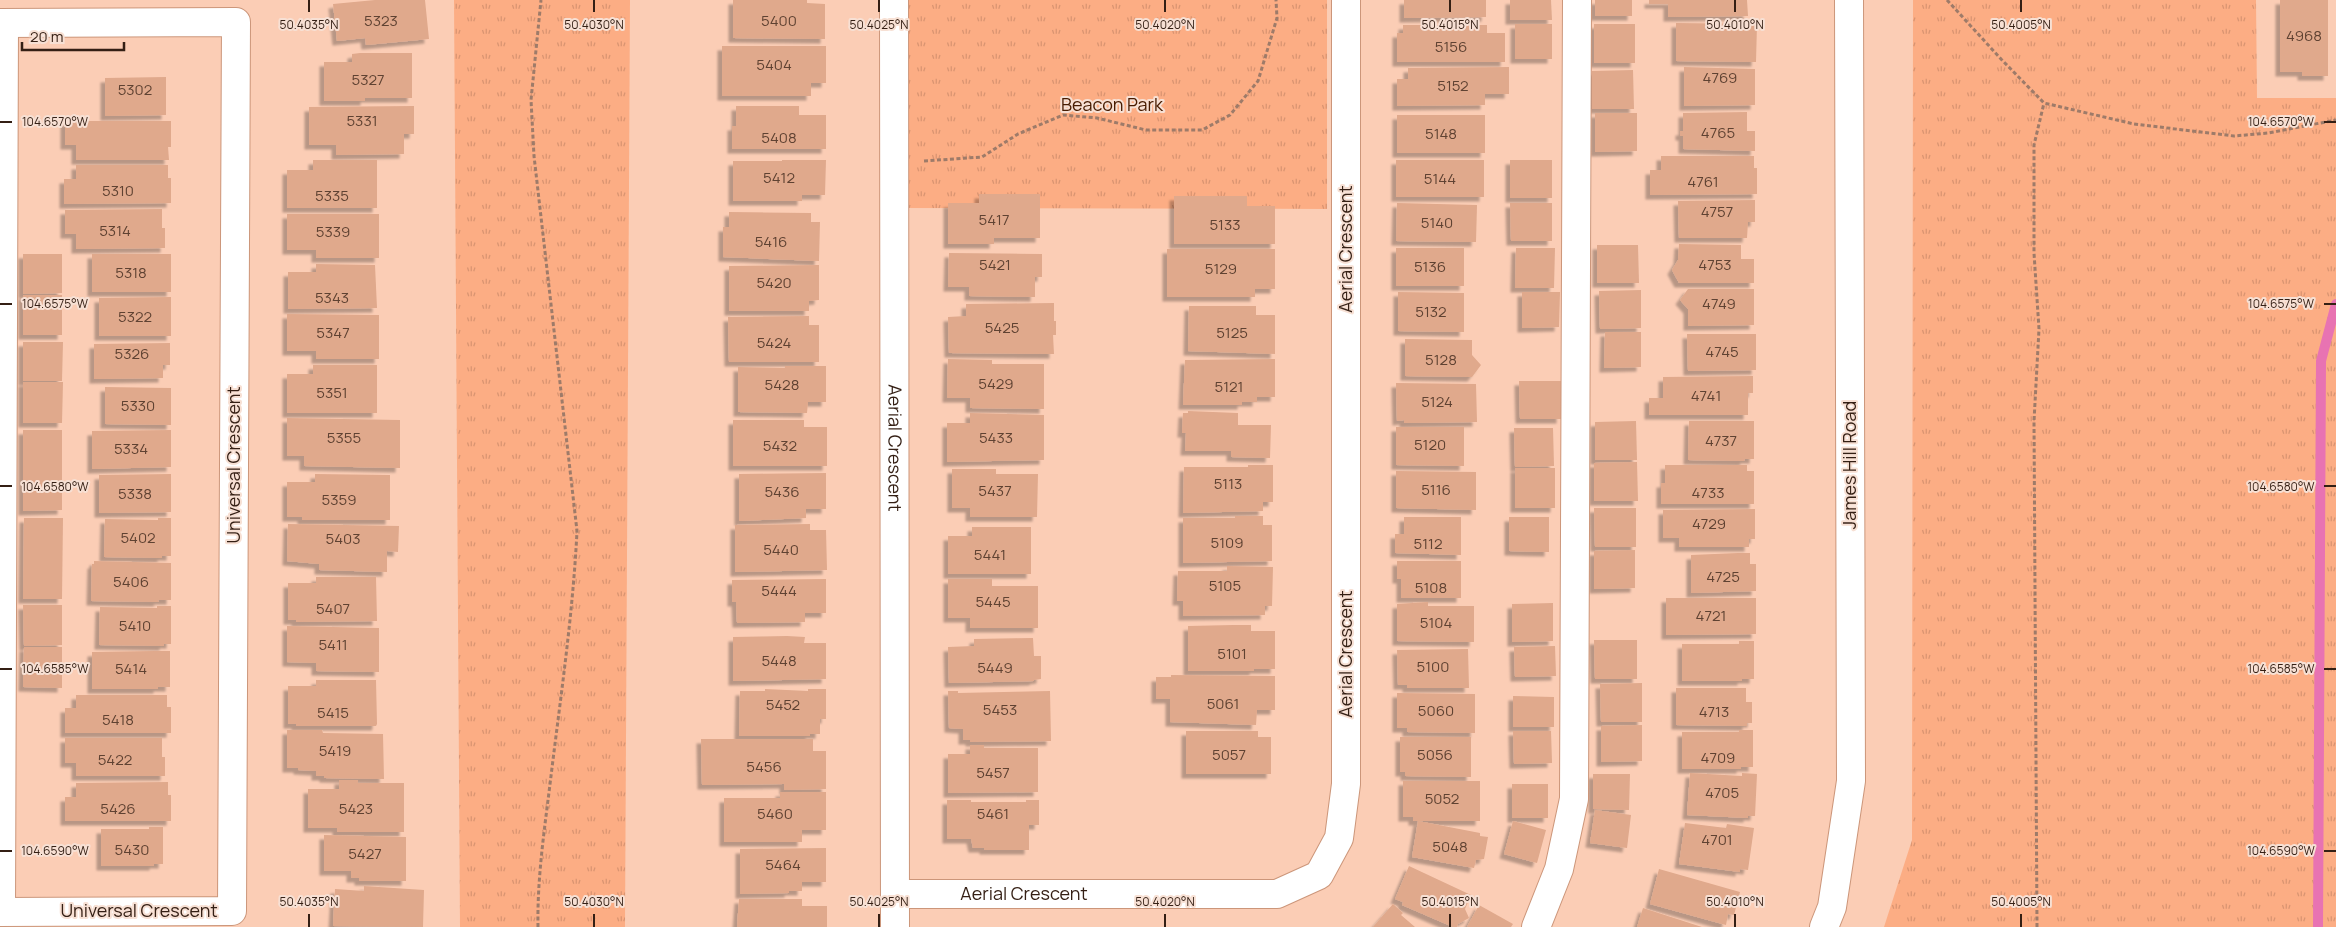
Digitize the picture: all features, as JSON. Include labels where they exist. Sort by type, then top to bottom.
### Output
[{"type":"street","name":"Aerial Crescent","points":[[894,0],[895,927]]},
{"type":"street","name":"Aerial Crescent","points":[[895,894],[1277,894],[1319,875],[1339,838],[1346,784],[1346,0]]},
{"type":"street","points":[[1536,927],[1559,869],[1574,798],[1578,0]]},
{"type":"street","name":"James Hill Road","points":[[1824,927],[1832,907],[1850,781],[1849,0]]},
{"type":"street","name":"Universal Crescent","points":[[0,912],[232,911],[236,42],[236,22],[2,23]]},
{"type":"street","points":[[0,912],[2,23]]},
{"type":"path","points":[[538,927],[538,902],[545,827],[574,591],[577,531],[534,156],[531,100],[541,0]]},
{"type":"path","points":[[894,162],[982,158],[1018,134],[1063,115],[1097,118],[1146,130],[1202,130],[1230,115],[1258,81],[1276,18],[1276,0]]},
{"type":"path","points":[[1947,0],[2044,103],[2134,124],[2234,136],[2268,133],[2336,120]]},
{"type":"path","points":[[2037,927],[2034,422],[2039,329],[2034,253],[2034,145],[2044,103]]},
{"type":"green space","points":[[454,0],[630,0],[625,927],[460,927]]},
{"type":"green space","name":"Beacon Park","points":[[898,0],[1327,0],[1327,209],[898,208]]},
{"type":"green space","points":[[1913,0],[2256,0],[2257,98],[2336,98],[2336,927],[1884,927],[1912,840]]},
{"type":"building","points":[[375,0],[425,0],[429,39],[366,45],[365,38],[337,41],[333,4]]},
{"type":"building","points":[[733,0],[807,0],[807,3],[825,4],[825,39],[733,38]]},
{"type":"building","points":[[1404,0],[1486,0],[1486,17],[1404,18]]},
{"type":"building","points":[[1510,0],[1551,0],[1552,20],[1510,20]]},
{"type":"building","points":[[1595,0],[1632,0],[1632,16],[1595,16]]},
{"type":"building","points":[[1649,0],[1747,0],[1748,16],[1668,17],[1668,4],[1649,4]]},
{"type":"building","points":[[2280,0],[2328,0],[2328,76],[2302,76],[2302,72],[2280,72]]},
{"type":"building","points":[[1676,23],[1757,24],[1756,62],[1676,61]]},
{"type":"building","points":[[1515,24],[1552,24],[1552,59],[1515,59]]},
{"type":"building","points":[[1594,24],[1635,24],[1635,63],[1594,63]]},
{"type":"building","points":[[1403,25],[1487,25],[1487,33],[1505,33],[1505,62],[1397,62],[1397,33],[1403,33]]},
{"type":"building","points":[[722,46],[826,46],[826,83],[811,83],[811,96],[722,96]]},
{"type":"building","points":[[412,53],[412,98],[365,98],[365,101],[324,101],[324,62],[352,62],[352,54]]},
{"type":"building","points":[[1509,67],[1509,94],[1485,94],[1485,105],[1397,106],[1397,79],[1408,79],[1408,68]]},
{"type":"building","points":[[1684,67],[1755,69],[1755,105],[1684,106]]},
{"type":"building","points":[[1633,70],[1634,109],[1592,109],[1592,71]]},
{"type":"building","points":[[166,77],[166,115],[105,116],[105,78]]},
{"type":"building","points":[[414,106],[414,134],[404,134],[404,154],[336,155],[336,145],[309,145],[309,107]]},
{"type":"building","points":[[736,106],[799,106],[799,115],[826,115],[826,149],[732,149],[732,126],[736,126]]},
{"type":"building","points":[[1747,112],[1747,131],[1755,131],[1755,151],[1683,149],[1683,136],[1680,136],[1680,131],[1683,131],[1683,113]]},
{"type":"building","points":[[1595,113],[1637,113],[1637,151],[1595,152]]},
{"type":"building","points":[[1397,115],[1485,115],[1485,153],[1397,153]]},
{"type":"building","points":[[65,121],[171,121],[171,147],[168,147],[169,160],[76,160],[76,145],[65,145]]},
{"type":"building","points":[[1661,156],[1754,156],[1754,168],[1757,168],[1757,194],[1650,195],[1650,170],[1661,170]]},
{"type":"building","points":[[313,160],[377,160],[377,208],[287,208],[287,170],[313,170]]},
{"type":"building","points":[[826,160],[825,195],[802,195],[802,201],[733,201],[733,161]]},
{"type":"building","points":[[1396,160],[1484,160],[1484,197],[1396,197]]},
{"type":"building","points":[[1510,160],[1552,160],[1552,198],[1510,198]]},
{"type":"building","points":[[76,165],[168,165],[168,178],[171,178],[171,203],[64,204],[64,179],[76,179]]},
{"type":"building","points":[[979,194],[1040,194],[1040,238],[994,238],[994,244],[948,244],[948,203],[979,203]]},
{"type":"building","points":[[1174,196],[1247,196],[1247,206],[1275,206],[1275,244],[1174,244]]},
{"type":"building","points":[[1755,200],[1755,222],[1748,222],[1747,238],[1679,238],[1678,201]]},
{"type":"building","points":[[1397,203],[1477,205],[1476,242],[1396,241]]},
{"type":"building","points":[[1510,203],[1552,203],[1552,241],[1511,241]]},
{"type":"building","points":[[162,209],[162,228],[165,228],[165,248],[76,249],[76,234],[65,234],[65,210]]},
{"type":"building","points":[[729,212],[811,213],[811,222],[820,222],[819,261],[723,257],[723,227],[729,227]]},
{"type":"building","points":[[287,214],[379,214],[379,258],[316,258],[316,250],[287,250]]},
{"type":"building","points":[[1679,244],[1741,245],[1741,259],[1754,259],[1754,283],[1679,283],[1672,270],[1678,260]]},
{"type":"building","points":[[1597,245],[1638,245],[1639,283],[1597,283]]},
{"type":"building","points":[[1396,248],[1464,248],[1464,286],[1396,286]]},
{"type":"building","points":[[1516,248],[1555,248],[1554,288],[1515,288]]},
{"type":"building","points":[[1167,249],[1275,249],[1275,289],[1255,289],[1255,297],[1167,297]]},
{"type":"building","points":[[949,253],[1042,254],[1042,277],[1035,277],[1035,297],[969,296],[969,287],[948,287]]},
{"type":"building","points":[[23,254],[62,254],[62,293],[23,294]]},
{"type":"building","points":[[92,254],[171,254],[171,292],[92,292]]},
{"type":"building","points":[[316,264],[375,265],[377,308],[288,309],[288,272],[316,272]]},
{"type":"building","points":[[819,265],[819,300],[809,301],[809,311],[729,311],[729,266]]},
{"type":"building","points":[[1688,289],[1754,289],[1754,325],[1688,326],[1688,309],[1680,300]]},
{"type":"building","points":[[1641,290],[1641,328],[1600,329],[1599,291]]},
{"type":"building","points":[[1398,292],[1464,293],[1464,332],[1398,331]]},
{"type":"building","points":[[1522,292],[1560,292],[1559,327],[1522,328]]},
{"type":"building","points":[[23,295],[62,295],[62,335],[23,335]]},
{"type":"building","points":[[171,297],[171,336],[99,336],[99,298]]},
{"type":"building","points":[[1054,303],[1056,335],[1053,335],[1054,354],[949,353],[948,317],[966,316],[966,304]]},
{"type":"building","points":[[1189,306],[1256,306],[1256,315],[1275,315],[1275,354],[1188,351]]},
{"type":"building","points":[[287,314],[379,315],[379,359],[316,359],[316,351],[287,351]]},
{"type":"building","points":[[809,316],[809,325],[819,325],[819,362],[729,362],[728,317]]},
{"type":"building","points":[[1605,332],[1641,332],[1641,367],[1604,368]]},
{"type":"building","points":[[1687,334],[1756,334],[1756,370],[1688,371]]},
{"type":"building","points":[[1405,339],[1472,340],[1472,355],[1481,365],[1472,377],[1405,376]]},
{"type":"building","points":[[23,342],[63,342],[62,381],[23,381]]},
{"type":"building","points":[[170,343],[170,365],[163,365],[163,378],[94,379],[94,344]]},
{"type":"building","points":[[948,359],[992,360],[992,364],[1044,364],[1044,409],[970,408],[970,398],[947,398]]},
{"type":"building","points":[[1275,359],[1275,397],[1257,397],[1257,402],[1242,402],[1242,405],[1183,405],[1185,360]]},
{"type":"building","points":[[313,365],[377,365],[377,413],[287,413],[287,374],[313,374]]},
{"type":"building","points":[[785,366],[826,366],[826,402],[808,402],[807,413],[738,412],[738,367],[785,368]]},
{"type":"building","points":[[1753,376],[1753,393],[1748,393],[1748,415],[1649,415],[1649,398],[1663,398],[1663,377]]},
{"type":"building","points":[[1519,381],[1561,381],[1561,419],[1520,419]]},
{"type":"building","points":[[23,382],[63,382],[62,423],[23,423]]},
{"type":"building","points":[[1396,383],[1476,384],[1477,422],[1404,423],[1404,420],[1397,421]]},
{"type":"building","points":[[105,387],[171,388],[171,425],[105,424]]},
{"type":"building","points":[[1188,411],[1238,413],[1238,425],[1271,425],[1270,458],[1231,457],[1231,451],[1185,451],[1186,433],[1182,433],[1183,413],[1188,413]]},
{"type":"building","points":[[970,413],[1044,415],[1044,460],[947,462],[947,423],[970,423]]},
{"type":"building","points":[[287,418],[400,420],[400,468],[304,466],[304,456],[287,456]]},
{"type":"building","points":[[733,420],[804,420],[804,427],[827,427],[827,466],[733,466]]},
{"type":"building","points":[[1636,421],[1637,460],[1595,460],[1595,422]]},
{"type":"building","points":[[1689,421],[1754,421],[1754,459],[1745,459],[1744,461],[1688,460]]},
{"type":"building","points":[[1396,427],[1464,427],[1464,466],[1396,465]]},
{"type":"building","points":[[1514,428],[1553,428],[1554,466],[1515,467]]},
{"type":"building","points":[[23,430],[62,430],[62,510],[23,511]]},
{"type":"building","points":[[171,430],[171,467],[92,469],[92,431]]},
{"type":"building","points":[[1637,462],[1638,501],[1594,501],[1594,463]]},
{"type":"building","points":[[1248,465],[1273,465],[1273,502],[1263,502],[1263,511],[1183,513],[1184,467],[1248,467]]},
{"type":"building","points":[[1665,465],[1747,465],[1747,471],[1754,471],[1754,504],[1661,504],[1661,483],[1665,483]]},
{"type":"building","points":[[1515,468],[1555,468],[1555,508],[1515,508]]},
{"type":"building","points":[[952,469],[996,469],[996,474],[1038,474],[1037,517],[970,517],[970,508],[952,508]]},
{"type":"building","points":[[1396,471],[1476,472],[1476,510],[1396,508]]},
{"type":"building","points":[[826,473],[826,509],[806,509],[806,518],[739,521],[739,474]]},
{"type":"building","points":[[171,474],[171,512],[99,513],[99,475]]},
{"type":"building","points":[[315,474],[390,475],[390,520],[302,520],[302,517],[287,517],[287,482],[315,482]]},
{"type":"building","points":[[1594,508],[1636,508],[1636,547],[1595,547]]},
{"type":"building","points":[[1755,509],[1755,539],[1749,539],[1749,547],[1679,547],[1679,538],[1663,538],[1663,510]]},
{"type":"building","points":[[1235,516],[1263,516],[1263,525],[1272,525],[1272,561],[1183,563],[1183,518],[1235,518]]},
{"type":"building","points":[[1404,517],[1461,517],[1461,555],[1395,553],[1395,534],[1404,534]]},
{"type":"building","points":[[1509,517],[1549,517],[1549,552],[1509,551]]},
{"type":"building","points":[[24,518],[63,518],[62,599],[23,599]]},
{"type":"building","points":[[158,518],[171,518],[171,556],[162,556],[162,558],[104,557],[105,519],[158,520]]},
{"type":"building","points":[[288,524],[399,526],[398,552],[387,551],[387,572],[319,570],[319,564],[287,561]]},
{"type":"building","points":[[810,524],[810,530],[826,530],[827,570],[735,572],[735,525]]},
{"type":"building","points":[[972,527],[1031,527],[1031,574],[948,574],[948,536],[972,536]]},
{"type":"building","points":[[1635,550],[1635,588],[1594,589],[1594,551]]},
{"type":"building","points":[[1750,553],[1750,564],[1756,564],[1756,591],[1691,593],[1691,555]]},
{"type":"building","points":[[94,561],[171,563],[171,600],[158,600],[159,602],[91,601],[92,564],[94,564]]},
{"type":"building","points":[[1397,561],[1461,561],[1461,598],[1401,598],[1401,579],[1397,579]]},
{"type":"building","points":[[1227,566],[1273,567],[1272,606],[1265,606],[1265,615],[1183,616],[1183,601],[1177,601],[1178,571],[1227,571]]},
{"type":"building","points":[[316,577],[376,577],[377,621],[296,622],[296,620],[288,620],[288,583],[316,583]]},
{"type":"building","points":[[826,579],[826,613],[805,613],[805,622],[737,623],[736,602],[732,602],[732,580]]},
{"type":"building","points":[[948,579],[992,579],[992,586],[1038,586],[1038,628],[970,628],[970,618],[948,618]]},
{"type":"building","points":[[1666,598],[1756,598],[1756,634],[1666,635]]},
{"type":"building","points":[[1428,602],[1428,606],[1474,606],[1474,642],[1397,641],[1397,604]]},
{"type":"building","points":[[1553,603],[1553,641],[1512,642],[1512,604]]},
{"type":"building","points":[[23,605],[62,605],[62,645],[24,646]]},
{"type":"building","points":[[157,606],[171,606],[171,644],[164,644],[164,646],[99,645],[100,607],[157,608]]},
{"type":"building","points":[[1251,625],[1251,631],[1275,631],[1275,669],[1254,669],[1254,671],[1188,671],[1188,626]]},
{"type":"building","points":[[287,626],[379,628],[379,672],[316,671],[316,663],[287,662]]},
{"type":"building","points":[[733,637],[805,637],[804,643],[826,643],[826,679],[733,681]]},
{"type":"building","points":[[1033,638],[1034,656],[1041,656],[1041,679],[1034,681],[949,683],[948,647],[974,646],[974,639]]},
{"type":"building","points":[[1594,640],[1637,640],[1637,679],[1595,679]]},
{"type":"building","points":[[1739,641],[1754,641],[1754,679],[1742,679],[1742,681],[1682,681],[1682,644],[1739,644]]},
{"type":"building","points":[[1555,646],[1556,676],[1515,677],[1514,647]]},
{"type":"building","points":[[24,647],[62,647],[62,688],[23,687]]},
{"type":"building","points":[[1468,649],[1469,688],[1407,688],[1407,685],[1398,685],[1397,650]]},
{"type":"building","points":[[170,651],[170,687],[158,687],[158,689],[92,689],[92,652]]},
{"type":"building","points":[[1171,675],[1275,676],[1275,710],[1257,710],[1256,725],[1170,722],[1170,699],[1156,699],[1156,677],[1171,677]]},
{"type":"building","points":[[316,680],[376,680],[376,726],[296,726],[296,724],[288,724],[288,686],[316,686]]},
{"type":"building","points":[[1642,683],[1642,722],[1601,722],[1600,684]]},
{"type":"building","points":[[1676,688],[1746,688],[1746,702],[1752,702],[1752,723],[1747,723],[1747,726],[1676,725]]},
{"type":"building","points":[[765,689],[808,691],[808,689],[826,689],[826,719],[820,719],[820,734],[810,734],[810,736],[739,736],[740,691],[765,691]]},
{"type":"building","points":[[948,691],[958,691],[958,693],[1050,691],[1051,741],[970,742],[970,740],[963,740],[963,729],[949,728]]},
{"type":"building","points":[[1397,693],[1475,694],[1475,733],[1407,732],[1407,728],[1397,728]]},
{"type":"building","points":[[76,695],[167,695],[167,707],[171,707],[171,733],[65,733],[65,708],[76,708]]},
{"type":"building","points":[[1513,696],[1554,697],[1554,727],[1513,727]]},
{"type":"building","points":[[1642,725],[1642,761],[1601,762],[1601,726]]},
{"type":"building","points":[[287,730],[383,734],[384,779],[324,778],[324,776],[316,776],[316,771],[287,768]]},
{"type":"building","points":[[1739,730],[1753,730],[1753,767],[1741,767],[1741,769],[1682,769],[1682,732],[1739,732]]},
{"type":"building","points":[[1186,731],[1258,731],[1258,737],[1271,737],[1271,774],[1186,774]]},
{"type":"building","points":[[1513,731],[1551,731],[1552,763],[1514,764]]},
{"type":"building","points":[[1400,737],[1471,737],[1471,777],[1405,776],[1405,772],[1400,772]]},
{"type":"building","points":[[65,738],[162,738],[165,776],[76,776],[76,763],[65,763]]},
{"type":"building","points":[[701,739],[813,739],[813,751],[826,751],[826,789],[784,790],[784,784],[702,785]]},
{"type":"building","points":[[970,745],[984,745],[984,748],[1038,748],[1038,792],[948,793],[948,754],[970,754]]},
{"type":"building","points":[[1690,773],[1742,776],[1742,773],[1757,774],[1755,816],[1748,816],[1748,818],[1687,815]]},
{"type":"building","points":[[1593,774],[1630,774],[1629,810],[1593,809]]},
{"type":"building","points":[[339,780],[358,780],[358,783],[404,783],[404,832],[337,832],[337,828],[308,828],[308,789],[339,789]]},
{"type":"building","points":[[1403,781],[1480,781],[1480,821],[1413,821],[1413,817],[1403,817]]},
{"type":"building","points":[[168,782],[168,795],[171,795],[171,821],[65,821],[65,797],[76,797],[76,783]]},
{"type":"building","points":[[1512,784],[1548,784],[1548,818],[1512,818]]},
{"type":"building","points":[[780,792],[826,792],[826,830],[802,830],[802,842],[724,842],[724,798],[780,798]]},
{"type":"building","points":[[947,800],[1026,802],[1026,800],[1039,800],[1039,825],[1029,825],[1029,850],[984,850],[984,848],[973,848],[971,839],[947,839]]},
{"type":"building","points":[[1595,810],[1631,815],[1627,848],[1590,843]]},
{"type":"building","points":[[1418,821],[1480,833],[1480,836],[1488,837],[1484,859],[1476,860],[1474,868],[1412,857]]},
{"type":"building","points":[[1513,821],[1546,830],[1537,863],[1504,854]]},
{"type":"building","points":[[1685,823],[1726,828],[1727,824],[1754,828],[1748,870],[1740,869],[1740,872],[1679,864]]},
{"type":"building","points":[[149,827],[163,827],[163,864],[154,864],[154,866],[101,866],[101,829],[149,829]]},
{"type":"building","points":[[324,835],[406,837],[406,881],[359,881],[359,878],[351,878],[351,871],[324,871]]},
{"type":"building","points":[[826,848],[826,882],[802,882],[802,891],[789,891],[789,893],[740,894],[740,849]]},
{"type":"building","points":[[1409,866],[1471,895],[1465,909],[1469,918],[1458,924],[1457,927],[1453,927],[1402,905],[1403,902],[1395,899]]},
{"type":"building","points":[[1659,869],[1740,892],[1734,915],[1728,914],[1726,925],[1650,904]]},
{"type":"building","points":[[364,886],[424,890],[423,927],[333,926],[335,889],[364,891]]},
{"type":"building","points":[[739,899],[802,899],[802,906],[827,906],[827,927],[737,927]]},
{"type":"building","points":[[1393,904],[1403,913],[1401,915],[1415,927],[1373,927]]},
{"type":"building","points":[[1479,905],[1513,924],[1511,927],[1467,927]]},
{"type":"building","points":[[1643,908],[1702,927],[1637,927]]},
{"type":"waterway","points":[[2318,927],[2321,361],[2336,304]]}]
